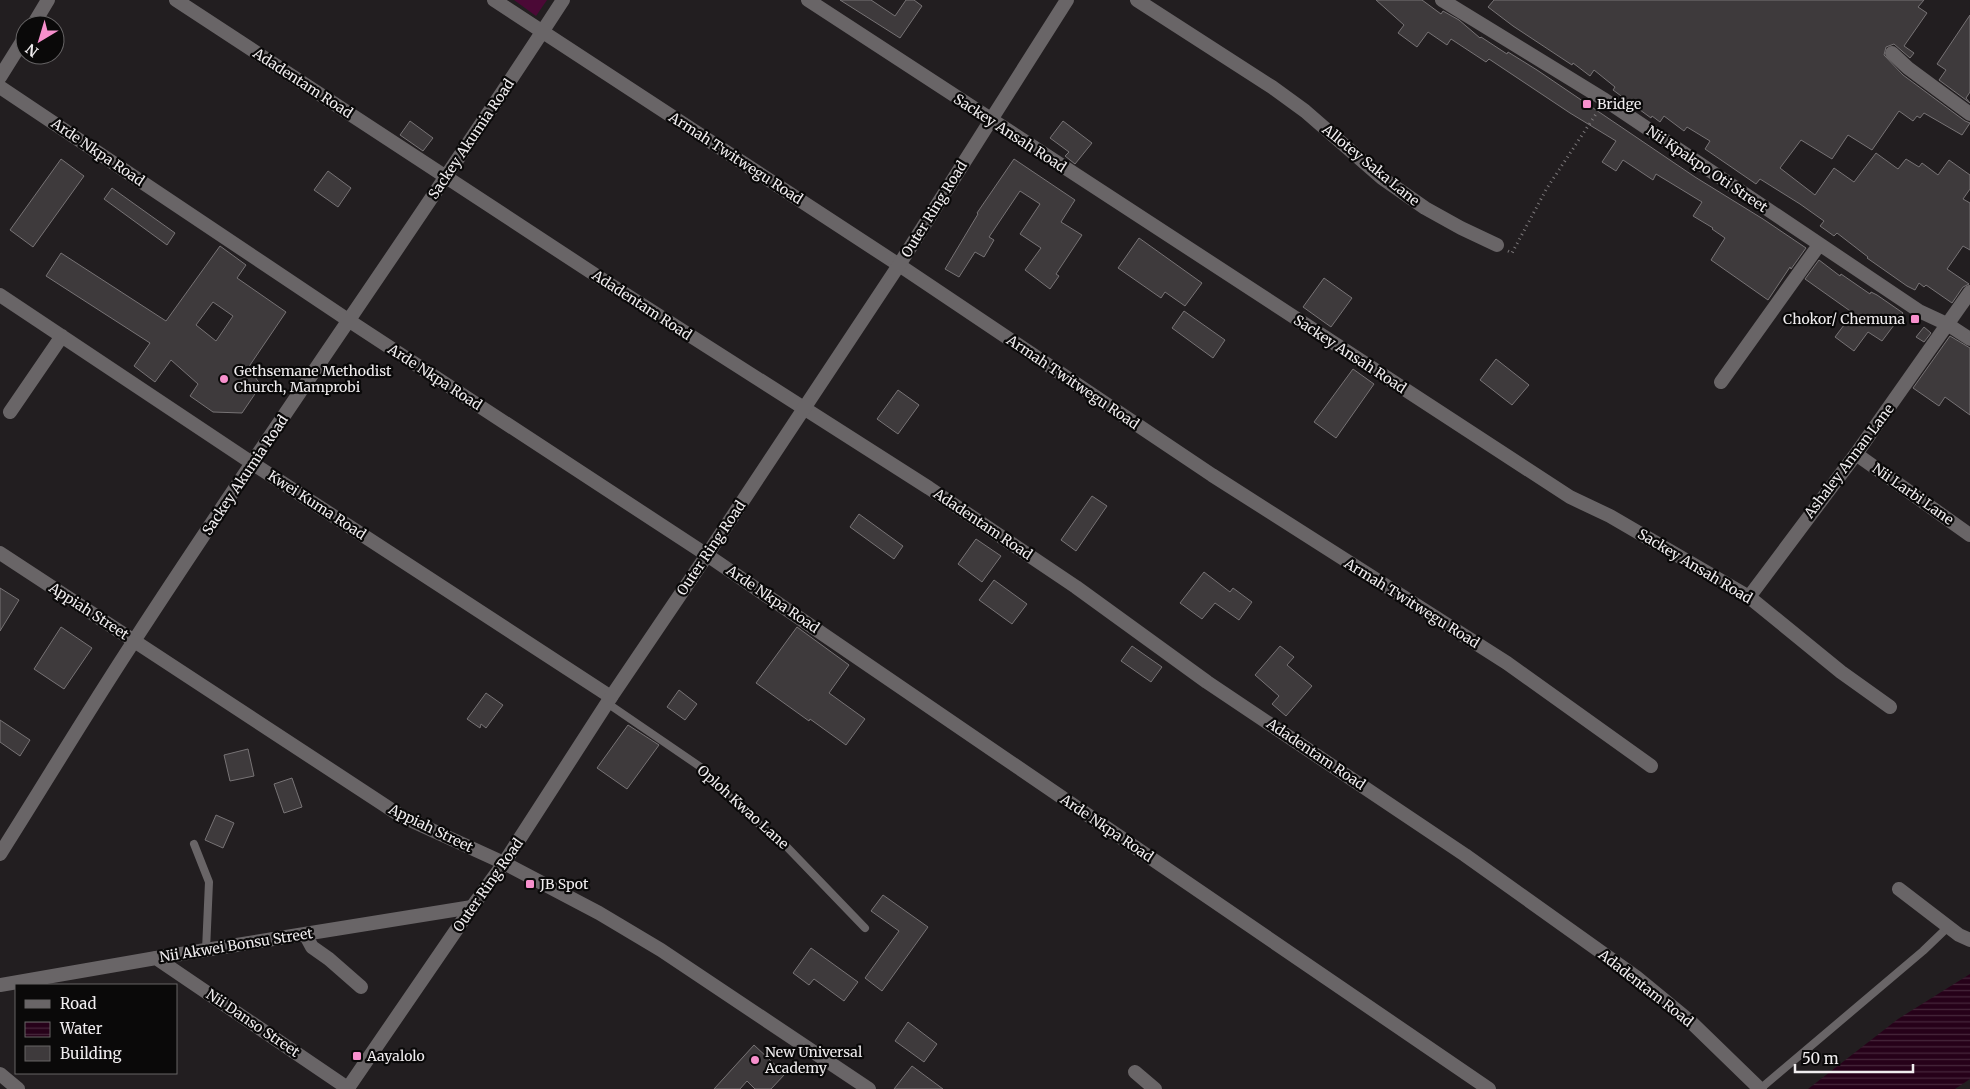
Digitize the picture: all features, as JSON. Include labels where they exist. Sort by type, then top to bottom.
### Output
[{"type":"street","points":[[39,15],[48,0]]},
{"type":"street","name":"Adadentam Road","points":[[176,0],[600,278],[929,488],[1067,582],[1207,682],[1465,855],[1636,977],[1692,1024],[1760,1089]]},
{"type":"street","name":"Armah Twitwegu Road","points":[[494,0],[898,265],[1212,475],[1507,663],[1651,766]]},
{"type":"street","name":"Sackey Akumia Road","points":[[0,854],[134,641],[563,0]]},
{"type":"street","name":"Sackey Ansah Road","points":[[808,0],[1570,497],[1610,516],[1749,597],[1840,672],[1890,707]]},
{"type":"street","name":"Outer Ring Road","points":[[348,1089],[472,906],[504,864],[609,700],[898,265],[1066,0]]},
{"type":"street","name":"Allotey Saka Lane","points":[[1138,0],[1298,106],[1382,178],[1425,208],[1461,228],[1498,245]]},
{"type":"street","name":"Nii Kpakpo Oti Street","points":[[1442,0],[1605,100],[1919,311],[1947,324],[1970,339]]},
{"type":"street","points":[[0,77],[15,53]]},
{"type":"street","points":[[1892,53],[1908,68],[1970,114]]},
{"type":"street","name":"Arde Nkpa Road","points":[[0,87],[348,320],[707,554],[1489,1089]]},
{"type":"street","points":[[1721,382],[1820,245]]},
{"type":"street","name":"Ashaley Annan Lane","points":[[1749,597],[1856,454],[1970,292]]},
{"type":"street","name":"Kwei Kuma Road","points":[[0,295],[609,700]]},
{"type":"street","points":[[10,412],[62,336]]},
{"type":"street","name":"Nii Larbi Lane","points":[[1856,454],[1970,535]]},
{"type":"street","name":"Appiah Street","points":[[0,553],[401,816],[504,864],[598,913],[661,950],[869,1089]]},
{"type":"street","points":[[1899,889],[1959,935],[1970,940]]},
{"type":"street","name":"Nii Akwei Bonsu Street","points":[[0,985],[472,906]]},
{"type":"street","points":[[305,934],[312,947],[329,959],[360,987]]},
{"type":"street","name":"Nii Danso Street","points":[[156,958],[348,1089]]},
{"type":"street","points":[[1135,1072],[1155,1089]]},
{"type":"street","points":[[0,1074],[18,1089]]},
{"type":"lane","name":"Oploh Kwao Lane","points":[[609,700],[702,768],[743,811],[786,846],[865,928]]},
{"type":"lane","points":[[194,844],[209,882],[206,950]]},
{"type":"lane","points":[[1760,1089],[1923,951],[1948,927]]},
{"type":"path","points":[[1498,245],[1512,253],[1547,188],[1605,100]]},
{"type":"shaded area","points":[[514,0],[547,0],[536,16]]},
{"type":"water","points":[[1970,974],[1970,1079],[1955,1089],[1808,1089],[1898,1019]]},
{"type":"building","points":[[840,0],[871,0],[895,16],[906,0],[914,0],[922,6],[900,38]]},
{"type":"building","points":[[1376,0],[1422,0],[1441,14],[1443,11],[1459,20],[1480,38],[1537,70],[1695,177],[1806,248],[1791,269],[1790,267],[1768,300],[1711,260],[1725,238],[1693,216],[1702,202],[1656,174],[1653,180],[1623,160],[1616,171],[1602,162],[1616,141],[1489,59],[1486,62],[1451,39],[1447,45],[1428,32],[1417,47],[1398,33],[1404,25]]},
{"type":"building","points":[[1494,0],[1924,0],[1918,7],[1927,13],[1904,46],[1914,53],[1910,58],[1894,44],[1886,47],[1884,55],[1903,75],[1970,123],[1962,135],[1924,113],[1920,118],[1917,116],[1913,121],[1899,111],[1872,150],[1848,135],[1832,159],[1801,140],[1780,168],[1815,195],[1834,168],[1854,182],[1876,153],[1898,169],[1906,159],[1919,167],[1922,163],[1938,175],[1949,160],[1970,175],[1970,189],[1963,199],[1970,203],[1970,250],[1963,246],[1947,269],[1969,284],[1963,287],[1952,303],[1926,285],[1924,287],[1919,283],[1915,290],[1907,286],[1867,258],[1837,233],[1834,236],[1820,226],[1824,221],[1800,204],[1760,179],[1756,184],[1705,149],[1710,141],[1687,127],[1684,131],[1664,116],[1660,122],[1652,116],[1651,118],[1613,90],[1615,87],[1594,70],[1590,76],[1573,63],[1572,65],[1513,26],[1488,7]]},
{"type":"building","points":[[1970,15],[1970,92],[1966,98],[1970,103],[1939,80],[1946,70],[1937,64]]},
{"type":"building","points":[[410,121],[433,138],[423,151],[400,135]]},
{"type":"building","points":[[1063,121],[1092,143],[1075,164],[1065,156],[1069,152],[1050,138]]},
{"type":"building","points":[[61,159],[84,176],[33,247],[10,230]]},
{"type":"building","points":[[1014,159],[1075,200],[1061,222],[1082,235],[1056,274],[1059,276],[1050,289],[1025,270],[1041,248],[1020,234],[1040,204],[1020,191],[989,237],[994,240],[984,257],[975,252],[959,277],[945,269],[977,213]]},
{"type":"building","points":[[328,171],[351,188],[338,207],[314,190]]},
{"type":"building","points":[[112,188],[175,233],[167,245],[104,199]]},
{"type":"building","points":[[1139,238],[1202,283],[1185,306],[1165,292],[1161,298],[1118,268]]},
{"type":"building","points":[[220,246],[246,265],[237,278],[286,312],[248,368],[261,385],[242,413],[213,412],[190,396],[198,384],[171,360],[155,382],[134,366],[150,343],[46,276],[61,253],[166,321]],"holes":[[[213,302],[233,316],[216,341],[196,325]]]},
{"type":"building","points":[[1819,260],[1840,276],[1841,274],[1870,294],[1871,292],[1877,295],[1903,313],[1882,341],[1868,332],[1854,351],[1835,337],[1853,313],[1805,279]]},
{"type":"building","points":[[1324,278],[1352,298],[1331,327],[1303,307]]},
{"type":"building","points":[[1184,311],[1225,340],[1213,358],[1172,328]]},
{"type":"building","points":[[1924,327],[1931,333],[1924,342],[1916,337]]},
{"type":"building","points":[[1950,336],[1970,348],[1970,415],[1945,397],[1939,406],[1913,388]]},
{"type":"building","points":[[1496,359],[1529,385],[1512,405],[1480,380]]},
{"type":"building","points":[[1353,369],[1374,384],[1336,438],[1314,422]]},
{"type":"building","points":[[898,390],[919,405],[898,434],[877,419]]},
{"type":"building","points":[[1092,496],[1107,506],[1076,551],[1061,540]]},
{"type":"building","points":[[859,514],[903,546],[894,559],[850,527]]},
{"type":"building","points":[[976,539],[1001,556],[982,582],[958,564]]},
{"type":"building","points":[[1204,572],[1230,592],[1233,588],[1252,602],[1239,620],[1215,603],[1202,619],[1180,603]]},
{"type":"building","points":[[994,580],[1027,604],[1012,624],[979,600]]},
{"type":"building","points":[[0,588],[19,600],[0,631]]},
{"type":"building","points":[[61,627],[92,648],[64,689],[34,669]]},
{"type":"building","points":[[797,627],[849,665],[829,693],[865,719],[846,745],[756,683]]},
{"type":"building","points":[[1132,646],[1162,667],[1151,682],[1121,661]]},
{"type":"building","points":[[1280,646],[1294,657],[1287,665],[1312,686],[1286,716],[1272,704],[1279,696],[1255,675]]},
{"type":"building","points":[[679,690],[697,704],[685,720],[667,707]]},
{"type":"building","points":[[486,693],[503,705],[486,728],[481,724],[480,728],[467,719]]},
{"type":"building","points":[[0,720],[30,740],[20,756],[0,742]]},
{"type":"building","points":[[628,725],[659,745],[627,789],[597,768]]},
{"type":"building","points":[[248,749],[254,776],[230,781],[224,755]]},
{"type":"building","points":[[292,778],[302,807],[284,813],[274,784]]},
{"type":"building","points":[[216,815],[234,823],[223,848],[205,840]]},
{"type":"building","points":[[883,895],[928,927],[882,991],[865,978],[899,931],[871,911]]},
{"type":"building","points":[[811,948],[858,982],[844,1001],[814,979],[809,985],[793,973]]},
{"type":"building","points":[[908,1022],[937,1044],[924,1062],[895,1041]]},
{"type":"building","name":"New Universal Academy","points":[[754,1045],[785,1074],[771,1089],[755,1089],[747,1081],[740,1089],[714,1089]]},
{"type":"building","points":[[912,1066],[943,1089],[894,1089]]},
{"type":"place","name":"Bridge","points":[[1587,104]]},
{"type":"place","name":"Chokor/ Chemuna","points":[[1915,319]]},
{"type":"place","name":"Gethsemane Methodist Church, Mamprobi","points":[[224,379]]},
{"type":"place","name":"JB Spot","points":[[530,884]]},
{"type":"place","name":"Aayalolo","points":[[357,1056]]},
{"type":"place","name":"New Universal Academy","points":[[755,1060]]}]
